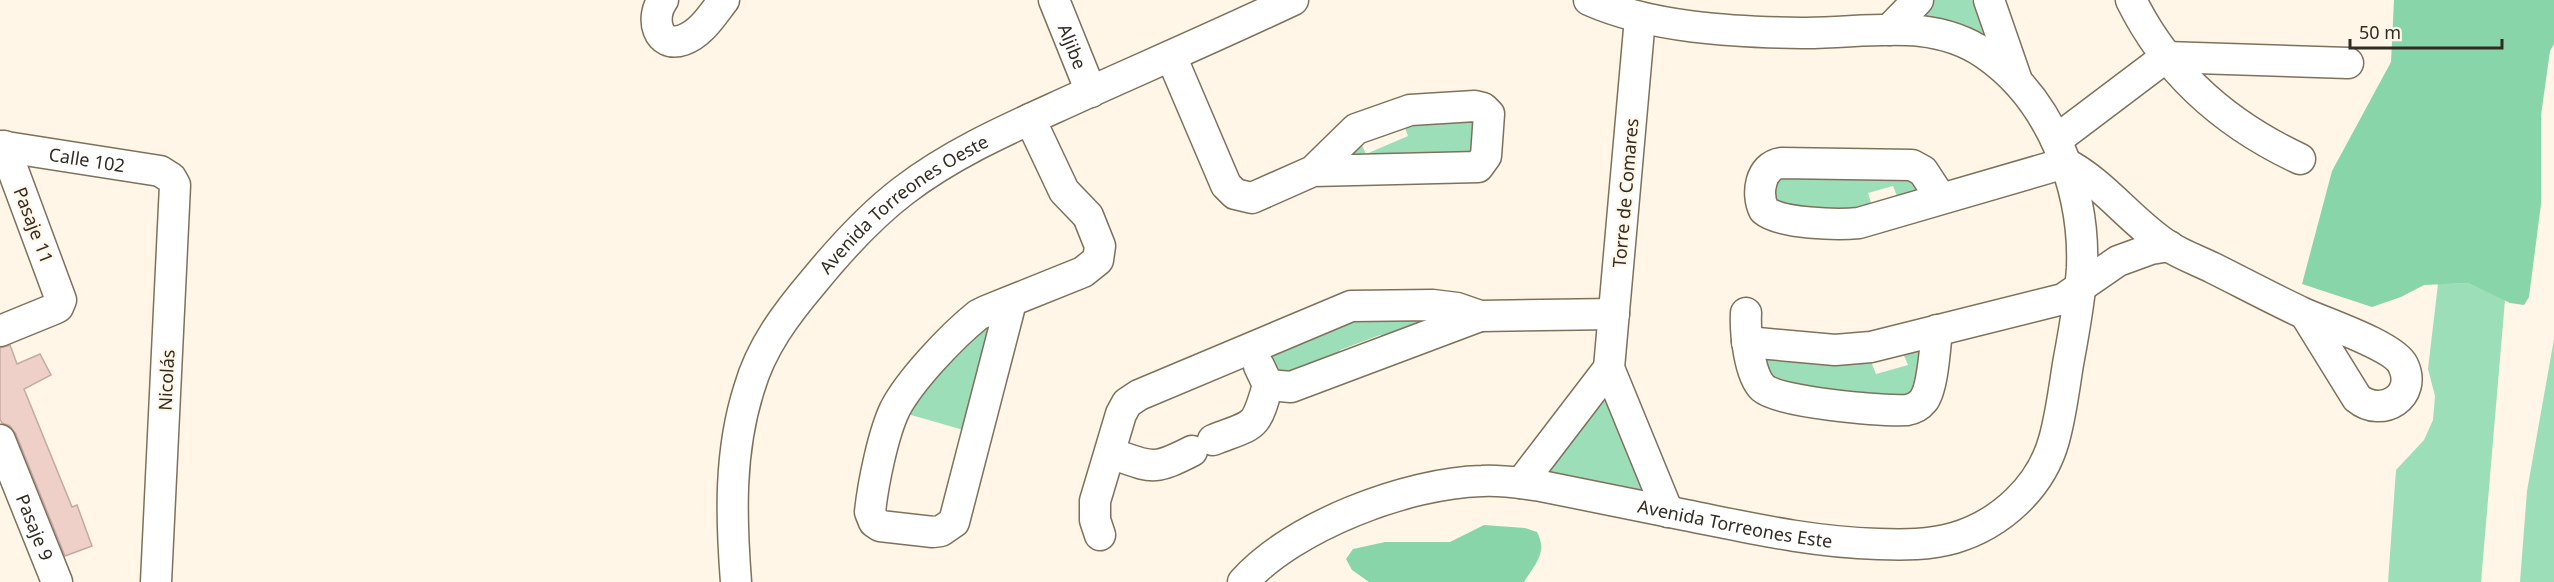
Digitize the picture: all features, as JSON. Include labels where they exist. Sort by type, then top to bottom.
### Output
[{"type":"street","points":[[663,0],[655,13],[656,26],[663,37],[676,41],[684,40],[699,30],[724,0]]},
{"type":"street","name":"Aljibe","points":[[1054,0],[1091,92]]},
{"type":"street","name":"Avenida Torreones Oeste","points":[[736,582],[732,504],[737,438],[749,388],[772,336],[795,303],[833,258],[889,202],[951,159],[986,139],[1293,0]]},
{"type":"street","points":[[1589,0],[1640,18],[1735,30],[1799,33],[1921,30],[1950,36],[1983,52],[2018,84],[2038,110],[2061,151],[2080,221],[2080,288]]},
{"type":"street","points":[[1888,30],[1918,0]]},
{"type":"street","points":[[1989,0],[2018,84]]},
{"type":"street","points":[[2132,0],[2151,36],[2166,57],[2200,94],[2253,135],[2300,159]]},
{"type":"street","name":"Torre de Comares","points":[[1640,18],[1609,368],[1668,512]]},
{"type":"street","points":[[1171,56],[1226,185],[1235,194],[1252,198],[1313,171],[1356,129],[1400,112],[1475,106],[1483,108],[1489,114],[1486,156],[1478,167],[1313,171]]},
{"type":"street","points":[[1940,197],[1923,171],[1912,165],[1781,163],[1774,164],[1765,172],[1761,198],[1764,210],[1774,217],[1845,224],[1926,204],[2061,151],[2166,57],[2349,63]]},
{"type":"street","points":[[1011,302],[954,522],[941,531],[933,532],[880,526],[872,517],[871,508],[886,436],[891,418],[912,384],[969,322],[986,311],[1089,269],[1098,260],[1100,253],[1098,239],[1088,216],[1064,192],[1030,119]]},
{"type":"street","name":"Calle 102","points":[[2,146],[160,171],[171,178]]},
{"type":"street","name":"Pasaje 11","points":[[0,331],[54,309],[60,304],[60,295],[2,146]]},
{"type":"street","points":[[2061,151],[2084,174],[2169,246],[2305,314]]},
{"type":"street","name":"Nicolás","points":[[156,582],[176,191],[171,178]]},
{"type":"street","points":[[1937,330],[1926,396],[1918,406],[1907,410],[1823,404],[1769,392],[1757,378],[1747,328],[1847,350],[2051,303],[2063,299],[2104,268],[2118,261],[2151,249],[2169,246]]},
{"type":"street","name":"Avenida Torreones Este","points":[[1243,582],[1261,564],[1297,538],[1380,502],[1414,492],[1481,481],[1521,483],[1806,540],[1908,545],[1941,541],[1966,534],[1990,522],[2025,493],[2041,472],[2048,458],[2055,438],[2080,288]]},
{"type":"street","points":[[1100,535],[1094,510],[1121,414],[1133,398],[1250,347],[1351,306],[1445,305],[1480,316],[1614,314]]},
{"type":"street","points":[[1268,385],[1291,387],[1480,316]]},
{"type":"street","points":[[1110,453],[1156,466],[1166,464],[1255,422],[1268,385],[1250,347]]},
{"type":"street","points":[[1521,483],[1609,368]]},
{"type":"street","name":"Pasaje 9","points":[[0,440],[57,582]]},
{"type":"green space","points":[[1933,0],[1972,0],[1983,33],[1948,20],[1924,16]]},
{"type":"green space","points":[[2394,0],[2554,0],[2554,44],[2550,51],[2541,115],[2541,204],[2529,297],[2524,305],[2510,303],[2468,283],[2424,285],[2401,297],[2372,307],[2302,284],[2332,171],[2391,62]]},
{"type":"green space","points":[[1477,112],[1476,161],[1339,155],[1360,141],[1366,154],[1408,136],[1403,123]]},
{"type":"green space","points":[[1903,170],[1926,188],[1898,199],[1893,186],[1868,193],[1872,206],[1841,218],[1769,205],[1770,178]]},
{"type":"green space","points":[[2468,283],[2505,300],[2481,582],[2388,582],[2396,470],[2424,440],[2433,420],[2435,396],[2428,369],[2438,284]]},
{"type":"green space","points":[[1445,310],[1393,341],[1380,335],[1340,350],[1335,364],[1286,382],[1268,357],[1271,348],[1349,312]]},
{"type":"green space","points":[[993,318],[967,431],[904,413],[907,403]]},
{"type":"green space","points":[[2554,339],[2554,582],[2520,582],[2527,491]]},
{"type":"green space","points":[[1923,341],[1917,398],[1775,389],[1764,357],[1870,359],[1876,374],[1908,365],[1902,351]]},
{"type":"green space","points":[[1606,393],[1644,491],[1642,493],[1551,474],[1549,470]]},
{"type":"green space","points":[[1484,525],[1525,528],[1537,532],[1541,552],[1524,582],[1369,582],[1352,570],[1346,559],[1353,549],[1385,542],[1450,542]]},
{"type":"building","points":[[10,345],[17,364],[40,354],[51,375],[24,389],[72,507],[77,505],[92,546],[65,556],[16,434],[0,419],[0,348]]}]
